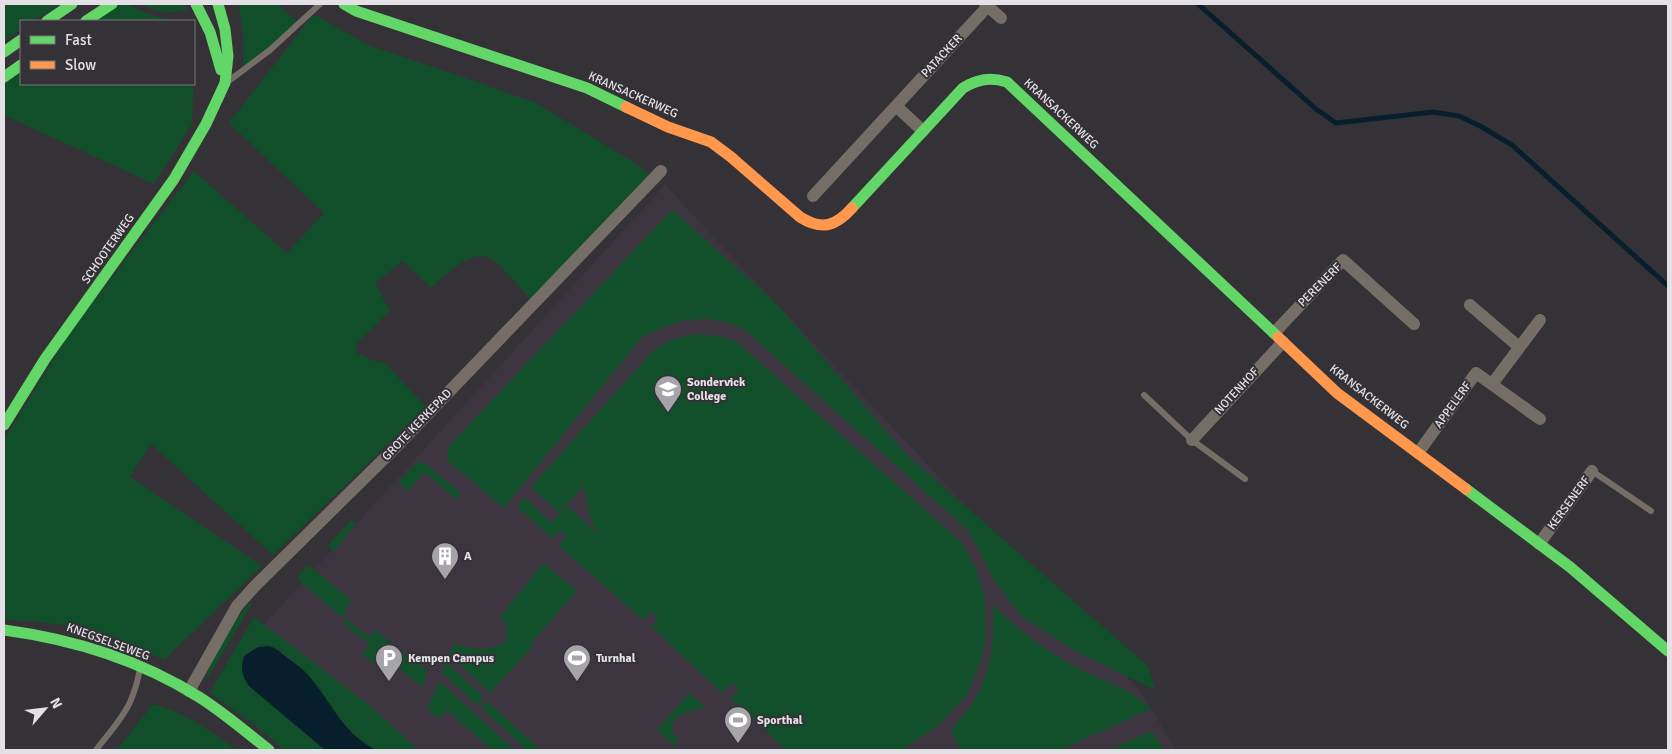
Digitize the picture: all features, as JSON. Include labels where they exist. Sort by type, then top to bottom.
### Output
[{"type":"street","points":[[48,20],[72,4]]},
{"type":"street","points":[[88,20],[112,4]]},
{"type":"street","points":[[196,4],[210,32],[225,83]]},
{"type":"street","name":"SCHOOTERWEG","points":[[4,425],[46,359],[127,247],[186,160],[206,124],[225,83],[228,56],[226,29],[218,4]]},
{"type":"street","name":"KRANSACKERWEG","points":[[344,4],[356,11],[587,88],[668,127],[711,142],[812,226],[828,225],[842,219],[963,88],[976,79],[992,77],[1007,82],[1337,393],[1570,567],[1668,651]]},
{"type":"street","name":"PATACKER","points":[[813,196],[986,5],[1000,18]]},
{"type":"street","points":[[4,52],[20,41]]},
{"type":"street","points":[[4,77],[20,66]]},
{"type":"street","points":[[896,106],[923,131]]},
{"type":"street","name":"GROTE KERKEPAD","points":[[189,691],[238,606],[255,586],[400,442],[661,171]]},
{"type":"street","name":"PERENERF","points":[[1278,337],[1342,260],[1414,324]]},
{"type":"street","points":[[1470,305],[1519,347]]},
{"type":"street","name":"APPELERF","points":[[1492,384],[1540,320]]},
{"type":"street","name":"NOTENHOF","points":[[1192,440],[1278,337]]},
{"type":"street","name":"APPELERF","points":[[1418,453],[1476,373],[1540,419]]},
{"type":"street","name":"KERSENERF","points":[[1539,544],[1592,470]]},
{"type":"street","name":"KNEGSELSEWEG","points":[[4,630],[60,639],[140,667],[189,691],[213,706],[269,750]]},
{"type":"lane","points":[[225,83],[270,50],[320,4]]},
{"type":"lane","points":[[1144,395],[1192,440],[1245,479]]},
{"type":"lane","name":"KERSENERF","points":[[1592,470],[1651,511]]},
{"type":"lane","points":[[96,750],[130,704],[140,667]]},
{"type":"shaded area","name":"Sondervick College","points":[[665,185],[1141,692],[1176,750],[371,750],[249,641]]},
{"type":"green space","points":[[4,4],[60,4],[35,20],[20,20],[20,30],[4,41]]},
{"type":"green space","points":[[120,4],[124,4],[154,16],[171,20],[96,20]]},
{"type":"green space","points":[[141,4],[180,4],[189,9],[164,12]]},
{"type":"green space","points":[[238,4],[277,4],[297,21],[242,75],[243,39]]},
{"type":"green space","points":[[312,16],[317,16],[368,45],[536,103],[630,160],[649,174],[533,301],[498,264],[487,257],[480,256],[457,266],[431,288],[403,261],[375,283],[390,311],[357,343],[356,353],[374,361],[385,363],[426,407],[273,555],[151,444],[130,477],[262,566],[164,660],[122,640],[96,631],[50,623],[4,620],[4,440],[73,328],[194,171],[287,253],[324,213],[229,123]]},
{"type":"green space","points":[[20,71],[20,85],[194,85],[192,124],[154,184],[4,115],[4,82]]},
{"type":"green space","points":[[672,210],[772,299],[907,455],[1148,666],[1155,690],[1077,652],[1022,617],[994,580],[969,531],[744,329],[727,323],[707,319],[687,320],[668,325],[641,338],[504,508],[448,461],[447,451],[449,446]]},
{"type":"green space","points":[[696,334],[720,336],[737,342],[960,541],[975,566],[985,599],[986,636],[981,660],[967,694],[939,725],[905,748],[899,750],[786,750],[731,698],[739,690],[731,683],[722,693],[652,627],[658,618],[651,612],[643,620],[558,545],[567,537],[560,531],[552,538],[517,507],[525,498],[551,523],[567,506],[598,534],[590,518],[584,486],[559,512],[531,487],[652,352],[668,341]]},
{"type":"green space","points":[[418,462],[426,464],[461,493],[457,500],[425,472],[408,491],[398,482]]},
{"type":"green space","points":[[351,521],[356,523],[334,552],[328,545]]},
{"type":"green space","points":[[543,563],[577,591],[531,643],[534,645],[490,693],[449,654],[454,644],[486,649],[505,642],[506,629],[500,617]]},
{"type":"green space","points":[[309,565],[352,601],[342,617],[299,581],[299,575]]},
{"type":"green space","points":[[250,602],[252,604],[205,682],[211,664],[224,640]]},
{"type":"green space","points":[[993,605],[1010,621],[1049,651],[1070,664],[1133,695],[1151,709],[1060,750],[960,750],[951,730],[973,703],[986,675],[991,653]]},
{"type":"green space","points":[[254,617],[369,705],[419,750],[387,751],[377,750],[368,746],[348,728],[305,672],[275,648],[249,686],[325,750],[284,750],[257,727],[213,695],[210,692]]},
{"type":"green space","points":[[346,619],[369,637],[375,630],[428,672],[422,687],[384,656],[376,665],[362,654],[370,645],[343,623]]},
{"type":"green space","points":[[446,662],[482,695],[483,698],[477,705],[442,673]]},
{"type":"green space","points":[[439,681],[515,750],[492,750],[447,710],[439,719],[427,709]]},
{"type":"green space","points":[[689,693],[707,708],[685,713],[674,721],[672,726],[673,733],[678,740],[674,746],[657,730]]},
{"type":"green space","points":[[487,701],[541,750],[527,750],[481,708]]},
{"type":"green space","points":[[153,704],[187,717],[237,750],[117,750]]},
{"type":"green space","points":[[1152,731],[1164,750],[1108,750]]},
{"type":"water","points":[[258,647],[273,647],[303,670],[347,727],[366,744],[377,750],[325,750],[249,686],[242,672],[244,656]]},
{"type":"waterway","points":[[1198,4],[1316,109],[1336,123],[1433,112],[1459,116],[1482,127],[1512,145],[1668,286]]},
{"type":"traffic: fast","points":[[48,20],[72,4]]},
{"type":"traffic: fast","points":[[88,20],[112,4]]},
{"type":"traffic: fast","points":[[196,4],[210,32],[221,70]]},
{"type":"traffic: fast","points":[[4,425],[45,359],[174,179],[206,124],[225,83],[228,56],[225,29],[218,4]]},
{"type":"traffic: fast","points":[[344,4],[356,11],[587,88],[626,107]]},
{"type":"traffic: fast","points":[[4,52],[20,41]]},
{"type":"traffic: fast","points":[[4,77],[20,66]]},
{"type":"traffic: fast","points":[[852,208],[963,88],[984,80],[1007,82],[1278,337]]},
{"type":"traffic: fast","points":[[1466,489],[1570,567],[1668,651]]},
{"type":"traffic: fast","points":[[4,630],[80,645],[153,672],[208,703],[269,750]]},
{"type":"traffic: slow","points":[[626,107],[668,127],[711,142],[800,217],[808,221],[815,224],[828,225],[840,219],[852,208]]},
{"type":"traffic: slow","points":[[1278,337],[1337,393],[1466,489]]},
{"type":"place","name":"Sondervick College","points":[[668,413]]},
{"type":"place","name":"A","points":[[445,580]]},
{"type":"place","name":"Kempen Campus","points":[[389,682]]},
{"type":"place","name":"Turnhal","points":[[577,682]]},
{"type":"place","name":"Sporthal","points":[[738,744]]}]
